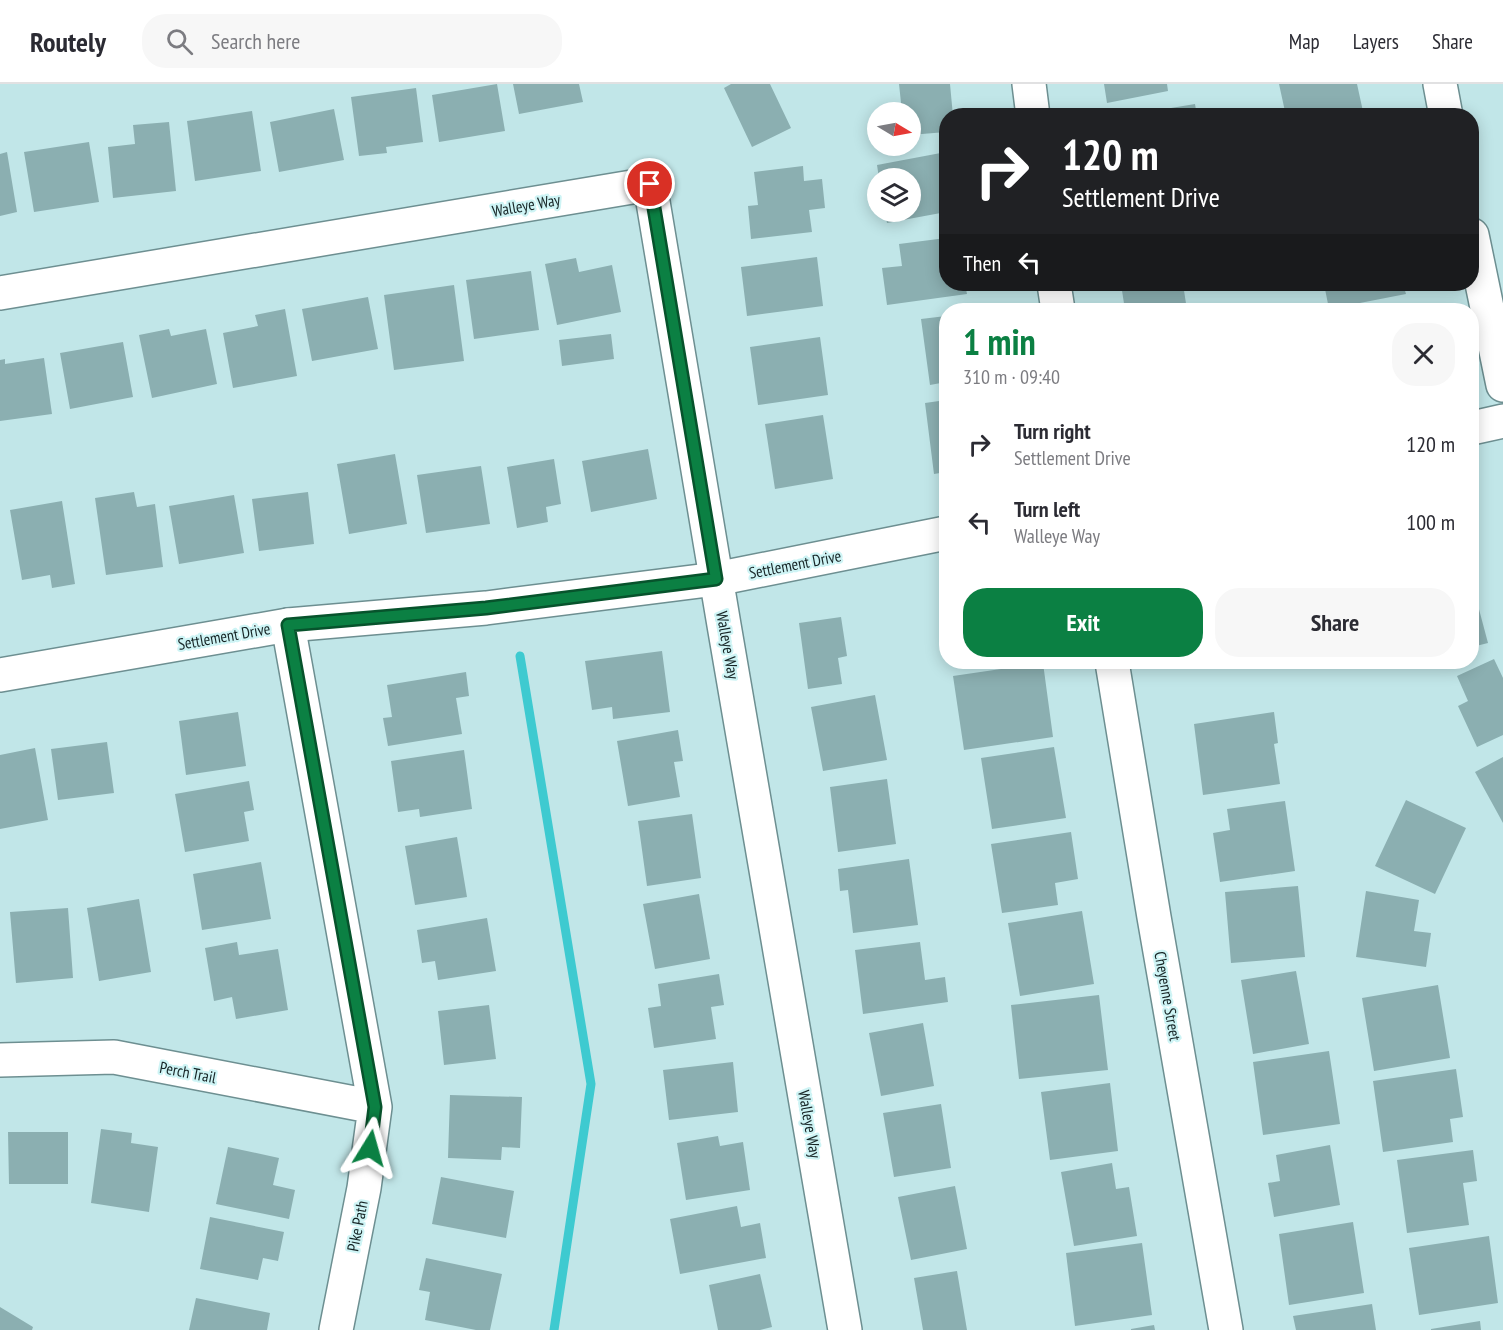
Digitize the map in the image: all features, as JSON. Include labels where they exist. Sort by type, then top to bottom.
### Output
[{"type":"street","points":[[1029,84],[1032,108]]},
{"type":"street","points":[[1440,84],[1444,108]]},
{"type":"street","name":"Walleye Way","points":[[0,293],[650,184],[845,1330]]},
{"type":"street","points":[[1479,269],[1503,385]]},
{"type":"street","points":[[1479,426],[1503,421]]},
{"type":"street","name":"Settlement Drive","points":[[0,675],[288,625],[486,608],[716,579],[939,534]]},
{"type":"street","name":"Pike Path","points":[[288,625],[375,1107],[364,1188],[336,1330]]},
{"type":"street","name":"Cheyenne Street","points":[[1113,669],[1226,1330]]},
{"type":"street","name":"Perch Trail","points":[[0,1060],[114,1057],[334,1101],[375,1107]]},
{"type":"building","points":[[497,84],[505,131],[439,142],[432,95]]},
{"type":"building","points":[[513,84],[579,84],[583,102],[519,114]]},
{"type":"building","points":[[731,84],[770,84],[791,128],[752,147],[724,88]]},
{"type":"building","points":[[899,84],[950,84],[952,108],[939,108],[939,133],[921,134],[921,102],[901,102]]},
{"type":"building","points":[[1104,84],[1167,84],[1168,91],[1107,103]]},
{"type":"building","points":[[1279,84],[1357,84],[1362,108],[1284,108]]},
{"type":"building","points":[[416,88],[423,142],[386,147],[387,153],[359,156],[351,97]]},
{"type":"building","points":[[1195,104],[1196,108],[1171,108]]},
{"type":"building","points":[[334,109],[344,160],[279,172],[270,122]]},
{"type":"building","points":[[252,111],[261,171],[195,181],[187,121]]},
{"type":"building","points":[[169,122],[176,191],[113,198],[108,147],[135,144],[133,125]]},
{"type":"building","points":[[89,142],[99,202],[34,212],[24,152]]},
{"type":"building","points":[[7,152],[17,212],[0,216],[0,154]]},
{"type":"building","points":[[939,153],[939,213],[921,217],[921,168],[877,168],[877,165]]},
{"type":"building","points":[[803,166],[804,181],[822,179],[825,208],[809,210],[812,232],[751,239],[748,206],[758,205],[754,172]]},
{"type":"building","points":[[939,239],[939,291],[966,291],[967,294],[887,305],[882,268],[902,266],[899,244]]},
{"type":"building","points":[[817,257],[823,306],[747,316],[741,267]]},
{"type":"building","points":[[576,258],[579,272],[612,265],[621,312],[557,325],[545,264]]},
{"type":"building","points":[[531,271],[539,330],[474,339],[466,280]]},
{"type":"building","points":[[454,285],[464,361],[394,370],[384,295]]},
{"type":"building","points":[[1122,291],[1184,291],[1186,303],[1124,303]]},
{"type":"building","points":[[1325,291],[1405,291],[1406,294],[1360,303],[1328,303]]},
{"type":"building","points":[[368,297],[378,349],[312,361],[302,309]]},
{"type":"building","points":[[285,309],[297,376],[233,388],[223,333],[258,326],[255,315]]},
{"type":"building","points":[[939,317],[939,383],[930,385],[921,319]]},
{"type":"building","points":[[169,329],[171,336],[206,329],[217,384],[152,398],[139,335]]},
{"type":"building","points":[[611,334],[614,359],[562,366],[559,340]]},
{"type":"building","points":[[820,337],[828,395],[758,405],[750,347]]},
{"type":"building","points":[[123,342],[133,397],[70,409],[60,353]]},
{"type":"building","points":[[44,358],[52,414],[0,421],[0,360],[5,359],[5,364]]},
{"type":"building","points":[[939,401],[939,473],[934,474],[925,403]]},
{"type":"building","points":[[823,415],[833,479],[775,489],[765,424]]},
{"type":"building","points":[[648,449],[657,499],[591,512],[582,461]]},
{"type":"building","points":[[395,454],[407,524],[349,534],[337,464]]},
{"type":"building","points":[[554,459],[561,504],[546,507],[548,522],[517,528],[507,467]]},
{"type":"building","points":[[481,466],[490,524],[426,533],[417,475]]},
{"type":"building","points":[[134,492],[137,507],[155,504],[163,567],[106,575],[95,498]]},
{"type":"building","points":[[308,492],[314,544],[259,551],[252,499]]},
{"type":"building","points":[[234,495],[244,553],[179,564],[169,506]]},
{"type":"building","points":[[62,501],[75,584],[52,588],[50,575],[22,580],[10,510]]},
{"type":"building","points":[[1479,609],[1488,643],[1479,645]]},
{"type":"building","points":[[841,617],[847,656],[838,658],[842,684],[808,689],[799,623]]},
{"type":"building","points":[[662,651],[670,712],[613,719],[612,707],[592,710],[585,661]]},
{"type":"building","points":[[1494,659],[1503,678],[1503,735],[1477,747],[1458,706],[1468,701],[1457,676],[1472,669],[1479,669],[1479,666]]},
{"type":"building","points":[[1001,669],[1044,669],[1053,737],[964,750],[953,676]]},
{"type":"building","points":[[466,672],[469,696],[456,698],[462,734],[388,746],[383,718],[392,717],[387,685]]},
{"type":"building","points":[[875,695],[887,760],[823,771],[811,707]]},
{"type":"building","points":[[238,712],[246,766],[186,775],[179,721]]},
{"type":"building","points":[[1274,712],[1278,743],[1274,744],[1280,784],[1203,795],[1194,724]]},
{"type":"building","points":[[678,730],[683,761],[674,762],[680,797],[628,806],[617,741]]},
{"type":"building","points":[[107,742],[114,793],[58,800],[51,749]]},
{"type":"building","points":[[1054,747],[1066,818],[992,829],[981,758]]},
{"type":"building","points":[[35,748],[48,820],[0,829],[0,755]]},
{"type":"building","points":[[464,750],[472,809],[420,817],[419,809],[398,812],[391,761]]},
{"type":"building","points":[[1503,757],[1503,823],[1475,772]]},
{"type":"building","points":[[887,779],[896,844],[838,852],[830,787]]},
{"type":"building","points":[[249,781],[254,810],[244,812],[249,841],[185,852],[175,794]]},
{"type":"building","points":[[1406,800],[1466,828],[1435,894],[1375,866]]},
{"type":"building","points":[[1285,801],[1295,871],[1220,882],[1213,833],[1230,830],[1227,809]]},
{"type":"building","points":[[692,814],[701,878],[647,886],[638,821]]},
{"type":"building","points":[[1071,832],[1078,879],[1055,883],[1058,905],[1002,913],[991,844]]},
{"type":"building","points":[[457,837],[467,897],[415,905],[405,846]]},
{"type":"building","points":[[909,859],[918,925],[853,933],[848,890],[840,891],[838,869]]},
{"type":"building","points":[[261,862],[271,919],[202,930],[193,874]]},
{"type":"building","points":[[1298,886],[1305,957],[1231,963],[1225,892]]},
{"type":"building","points":[[1366,891],[1419,900],[1414,931],[1431,933],[1426,967],[1356,957]]},
{"type":"building","points":[[699,894],[710,959],[655,969],[643,904]]},
{"type":"building","points":[[139,899],[151,972],[99,981],[87,908]]},
{"type":"building","points":[[68,908],[73,978],[16,983],[10,912]]},
{"type":"building","points":[[1082,911],[1094,984],[1020,996],[1008,923]]},
{"type":"building","points":[[487,918],[496,971],[438,980],[435,961],[422,963],[417,930]]},
{"type":"building","points":[[237,942],[239,955],[278,949],[288,1010],[236,1019],[232,997],[214,1001],[205,948]]},
{"type":"building","points":[[920,942],[925,980],[945,977],[948,1002],[863,1014],[855,950]]},
{"type":"building","points":[[1296,971],[1309,1044],[1253,1054],[1241,980]]},
{"type":"building","points":[[719,974],[724,1005],[711,1007],[716,1039],[654,1048],[648,1008],[661,1006],[658,984]]},
{"type":"building","points":[[1438,985],[1450,1058],[1374,1071],[1362,998]]},
{"type":"building","points":[[1099,995],[1108,1070],[1019,1079],[1011,1005]]},
{"type":"building","points":[[489,1005],[496,1059],[444,1065],[438,1011]]},
{"type":"building","points":[[923,1023],[934,1086],[881,1096],[869,1033]]},
{"type":"building","points":[[1329,1051],[1340,1124],[1263,1135],[1253,1062]]},
{"type":"building","points":[[733,1062],[738,1112],[669,1120],[663,1070]]},
{"type":"building","points":[[1456,1069],[1463,1117],[1450,1119],[1453,1142],[1383,1152],[1373,1081]]},
{"type":"building","points":[[1110,1083],[1118,1151],[1050,1160],[1041,1092]]},
{"type":"building","points":[[450,1095],[522,1097],[520,1148],[502,1147],[501,1160],[448,1158]]},
{"type":"building","points":[[941,1104],[951,1168],[894,1177],[883,1113]]},
{"type":"building","points":[[101,1129],[132,1133],[131,1143],[158,1147],[149,1212],[91,1203]]},
{"type":"building","points":[[8,1132],[68,1132],[68,1184],[9,1184]]},
{"type":"building","points":[[718,1136],[720,1146],[743,1142],[750,1190],[686,1200],[677,1143]]},
{"type":"building","points":[[1330,1145],[1340,1205],[1274,1217],[1268,1183],[1280,1181],[1276,1155]]},
{"type":"building","points":[[228,1147],[279,1158],[273,1185],[295,1190],[289,1219],[216,1204]]},
{"type":"building","points":[[1473,1150],[1477,1181],[1463,1183],[1469,1225],[1407,1233],[1397,1160]]},
{"type":"building","points":[[1112,1163],[1116,1189],[1129,1187],[1137,1236],[1074,1246],[1061,1172]]},
{"type":"building","points":[[441,1177],[514,1191],[506,1238],[432,1224]]},
{"type":"building","points":[[955,1186],[967,1249],[911,1260],[898,1197]]},
{"type":"building","points":[[737,1206],[741,1227],[760,1223],[766,1258],[680,1274],[670,1219]]},
{"type":"building","points":[[210,1217],[284,1232],[278,1261],[263,1258],[258,1280],[200,1269]]},
{"type":"building","points":[[1353,1222],[1364,1293],[1289,1305],[1279,1234]]},
{"type":"building","points":[[1489,1236],[1498,1303],[1419,1315],[1409,1248]]},
{"type":"building","points":[[1142,1243],[1152,1315],[1075,1326],[1066,1253]]},
{"type":"building","points":[[426,1258],[502,1274],[490,1330],[476,1330],[425,1320],[430,1292],[419,1290]]},
{"type":"building","points":[[957,1271],[967,1330],[923,1330],[914,1278]]},
{"type":"building","points":[[760,1274],[772,1327],[760,1330],[718,1330],[709,1285]]},
{"type":"building","points":[[196,1298],[270,1313],[267,1330],[189,1330]]},
{"type":"building","points":[[1372,1304],[1376,1330],[1296,1330],[1293,1316]]},
{"type":"building","points":[[0,1307],[33,1327],[32,1330],[0,1330]]},
{"type":"building","points":[[1480,1321],[1481,1330],[1431,1330],[1431,1329]]},
{"type":"building","points":[[1154,1325],[1155,1330],[1131,1330],[1131,1329]]},
{"type":"waterway","points":[[520,656],[591,1084],[554,1330]]},
{"type":"route","points":[[370,1148],[375,1107],[288,625],[486,608],[716,579],[650,184]]}]
